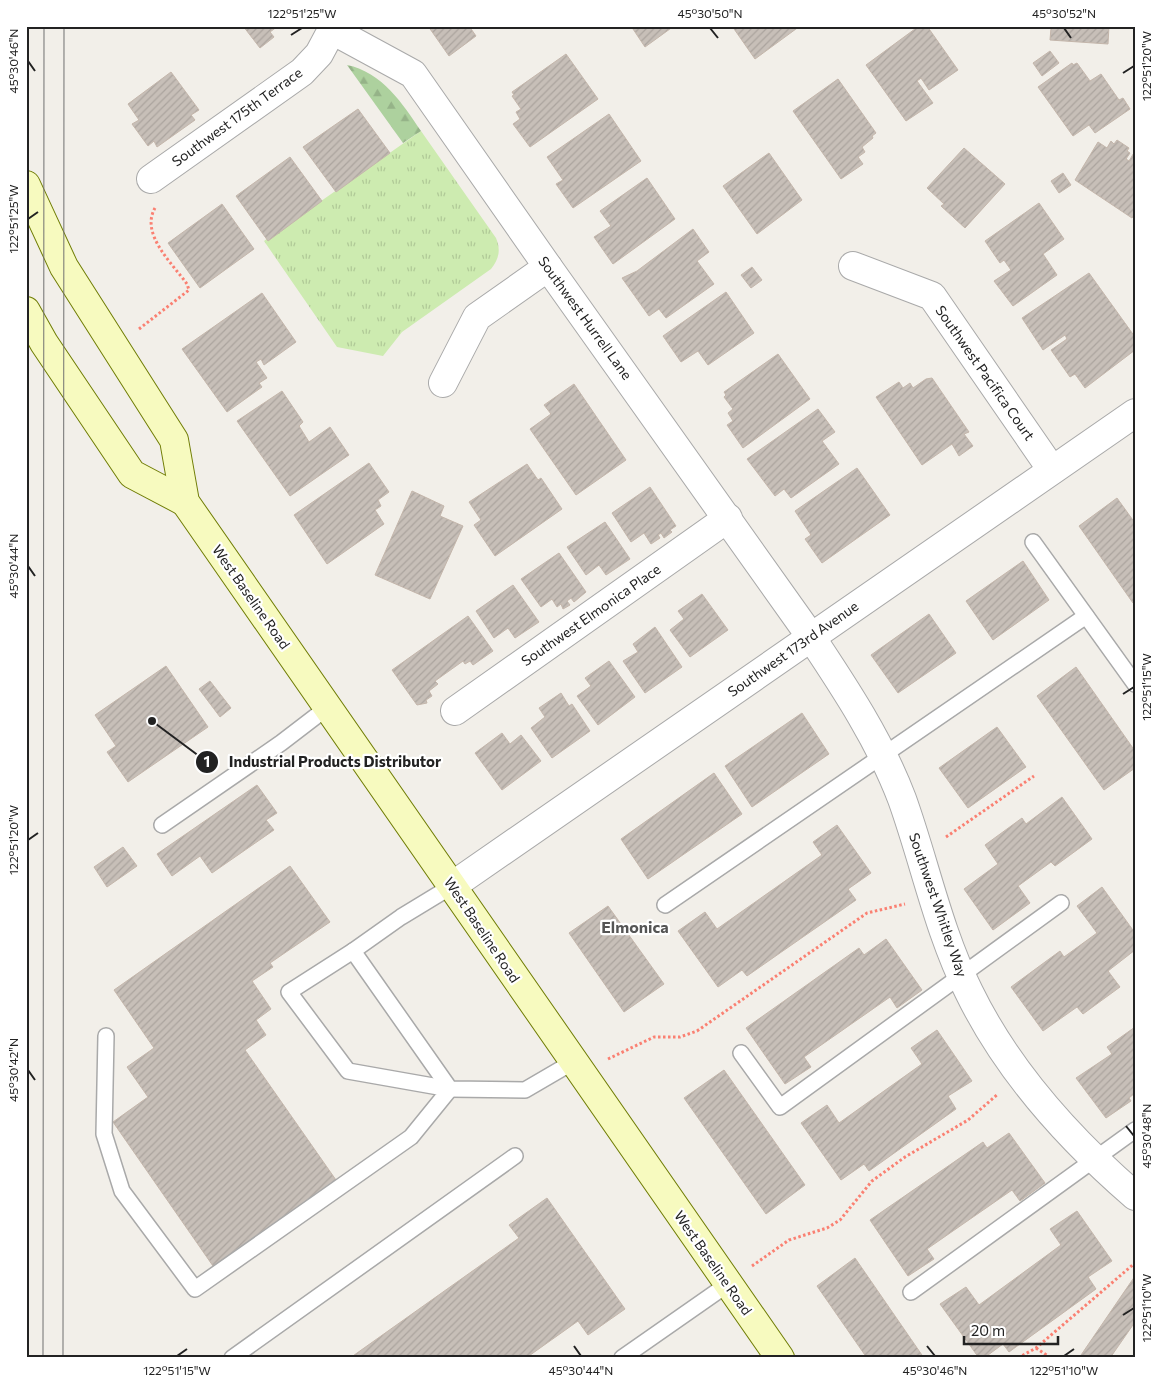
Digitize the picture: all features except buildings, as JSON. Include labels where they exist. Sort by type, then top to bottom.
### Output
[{"type":"main road","name":"West Baseline Road","points":[[26,185],[64,267],[174,440],[185,502],[780,1358]]},
{"type":"main road","name":"West Baseline Road","points":[[26,311],[44,343],[132,474],[185,502]]},
{"type":"street","name":"Southwest 175th Terrace","points":[[151,179],[302,72],[319,54],[333,28]]},
{"type":"street","name":"Southwest Hurrell Lane","points":[[333,28],[413,74],[811,637]]},
{"type":"street","name":"Southwest Pacifica Court","points":[[853,266],[932,296],[1052,470]]},
{"type":"street","points":[[443,383],[477,317],[548,267]]},
{"type":"street","name":"Southwest 173rd Avenue","points":[[452,886],[1135,413]]},
{"type":"street","name":"Southwest Elmonica Place","points":[[455,711],[728,518]]},
{"type":"street","name":"Southwest Whitley Way","points":[[811,637],[852,699],[882,755],[902,798],[933,897],[962,976],[995,1039],[1037,1098],[1094,1161],[1135,1196]]},
{"type":"lane","points":[[1033,542],[1135,684]]},
{"type":"lane","points":[[665,905],[1086,616]]},
{"type":"lane","points":[[162,825],[281,743],[328,707]]},
{"type":"lane","points":[[452,886],[401,917],[353,951],[289,992],[348,1071],[450,1089],[525,1090],[577,1067]]},
{"type":"lane","points":[[741,1053],[780,1107],[1061,903]]},
{"type":"lane","points":[[353,951],[450,1089]]},
{"type":"lane","points":[[106,1036],[104,1134],[122,1191],[195,1289],[411,1137],[450,1089]]},
{"type":"lane","points":[[911,1292],[1135,1130]]},
{"type":"lane","points":[[232,1358],[515,1156]]},
{"type":"lane","points":[[622,1358],[728,1284]]},
{"type":"path","points":[[114,346],[189,290],[187,284],[156,241],[150,224],[151,215],[155,207],[165,201],[151,179]]},
{"type":"path","points":[[919,855],[1034,776]]},
{"type":"path","points":[[577,1067],[654,1037],[680,1037],[697,1031],[867,913],[933,897]]},
{"type":"path","points":[[728,1284],[789,1240],[827,1228],[840,1220],[872,1181],[905,1158],[968,1120],[991,1101],[1018,1071]]},
{"type":"path","points":[[1018,1358],[1036,1348],[1135,1263]]},
{"type":"path","points":[[1036,1348],[1050,1358]]},
{"type":"green space","points":[[347,65],[371,74],[390,90],[421,131],[403,143]]},
{"type":"green space","points":[[421,131],[496,238],[499,250],[496,262],[491,269],[402,332],[383,356],[337,347],[264,241]]},
{"type":"tram line","points":[[43,1358],[44,26]]},
{"type":"tram line","points":[[63,1358],[64,26]]},
{"type":"place","name":"Industrial Products Distributor","points":[[152,721]]},
{"type":"district","name":"Elmonica","points":[[635,927]]}]
